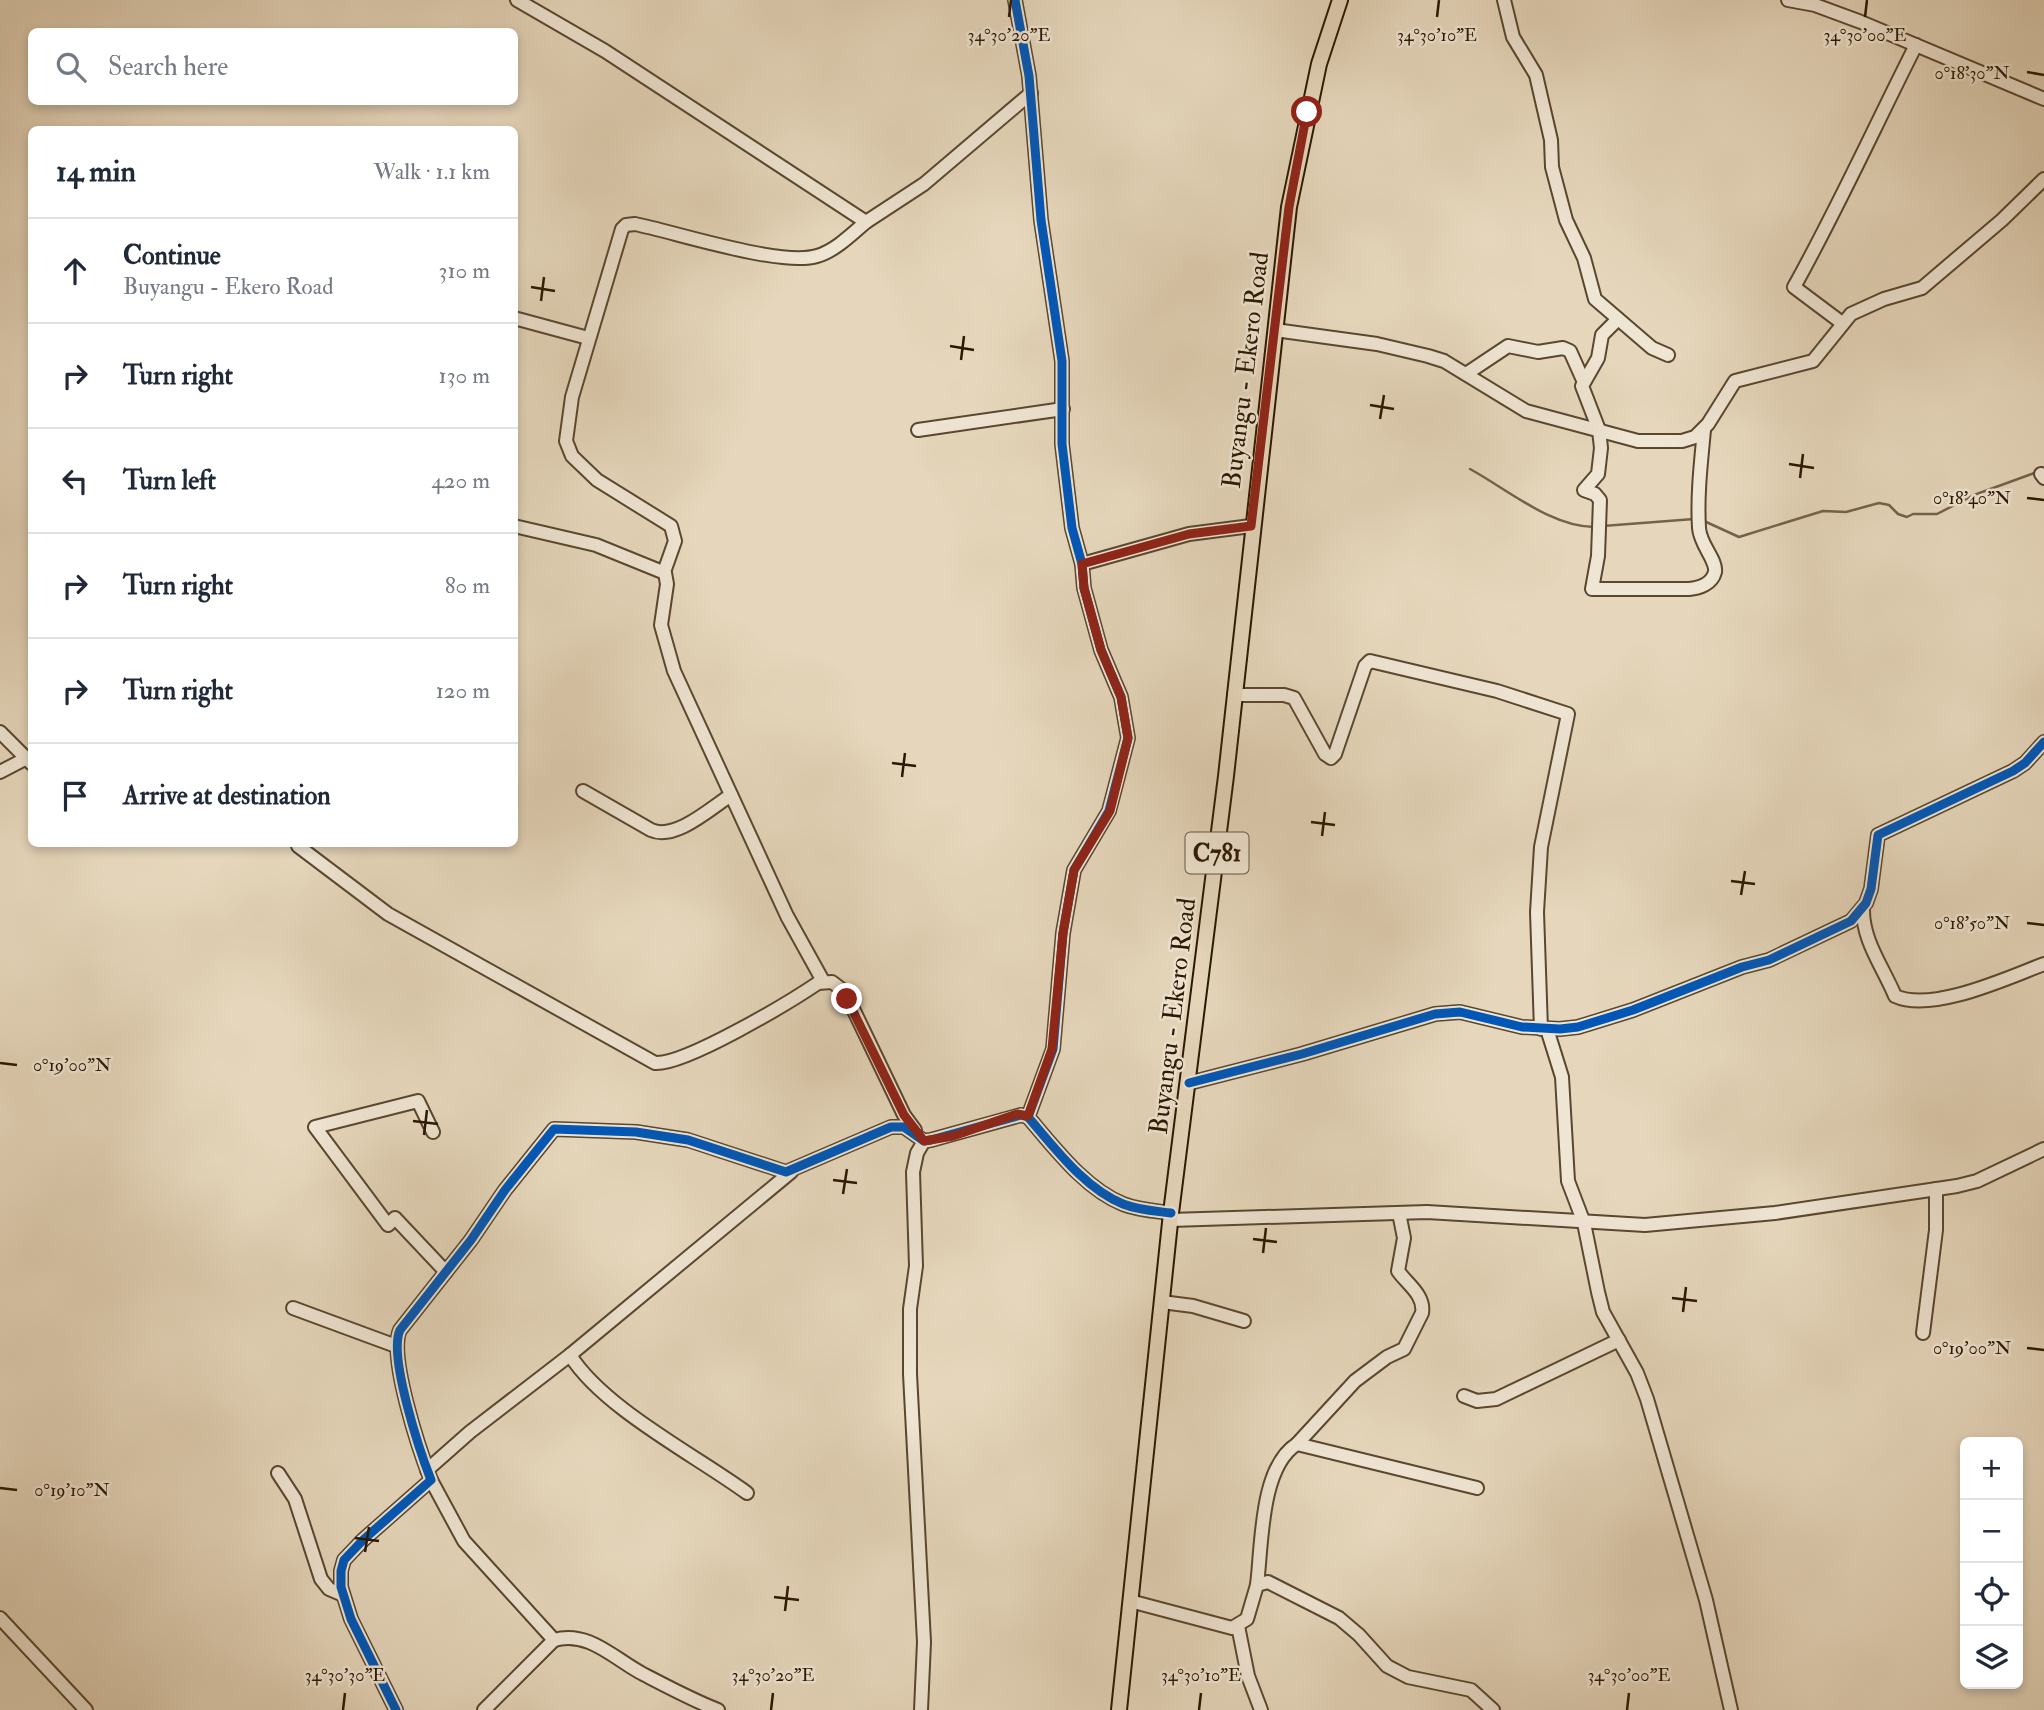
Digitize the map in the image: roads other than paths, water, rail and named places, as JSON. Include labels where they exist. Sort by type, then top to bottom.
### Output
[{"type":"main road","name":"Buyangu - Ekero Road","points":[[1119,1710],[1171,1216],[1189,1083],[1289,207],[1307,112],[1340,0]]},
{"type":"street","points":[[517,0],[616,58],[866,222]]},
{"type":"street","points":[[1014,0],[1031,93],[1041,220],[1062,360],[1062,444],[1073,528],[1082,564],[1084,588],[1101,650],[1121,697],[1128,738],[1110,811],[1074,870],[1063,933],[1052,1049],[1028,1116]]},
{"type":"street","points":[[1504,0],[1514,37],[1536,75],[1551,140],[1552,167],[1566,220],[1584,258],[1595,299],[1652,348],[1668,355]]},
{"type":"street","points":[[1788,0],[1815,5],[2044,99]]},
{"type":"street","points":[[1842,323],[1794,287],[1829,224],[1860,154],[1916,45]]},
{"type":"street","points":[[823,981],[787,916],[690,709],[665,644],[661,625],[667,584],[664,572],[675,541],[670,526],[597,480],[572,456],[568,448],[568,414],[617,240],[626,225],[775,255],[807,258],[825,253],[924,184],[1031,93]]},
{"type":"street","points":[[1466,374],[1508,346],[1538,352],[1563,348],[1570,351],[1583,380],[1583,391],[1599,430],[1600,466],[1598,474],[1584,490],[1595,494],[1600,500],[1598,556],[1592,589],[1702,587],[1715,573],[1714,561],[1702,545],[1699,526],[1704,430],[1730,384],[1783,366],[1813,360],[1851,314],[1880,301],[1922,288],[2010,213],[2044,179]]},
{"type":"street","points":[[518,319],[588,338]]},
{"type":"street","points":[[1583,380],[1598,358],[1602,335],[1618,319]]},
{"type":"street","points":[[1275,330],[1377,344],[1444,361],[1526,411],[1599,430],[1653,442],[1686,441],[1704,430]]},
{"type":"street","points":[[918,430],[1063,409]]},
{"type":"street","points":[[1082,564],[1189,534],[1251,526]]},
{"type":"street","points":[[518,527],[596,545],[664,572]]},
{"type":"street","points":[[1234,695],[1284,695],[1294,698],[1331,758],[1335,754],[1365,666],[1372,660],[1497,691],[1568,714],[1541,847],[1537,912],[1544,1029],[1562,1077],[1568,1181],[1584,1223],[1604,1312],[1647,1399],[1685,1526],[1731,1710]]},
{"type":"street","points":[[0,732],[28,762],[0,772]]},
{"type":"street","points":[[1189,1083],[1314,1051],[1435,1014],[1460,1012],[1544,1029],[1578,1027],[1769,960],[1846,924],[1863,908],[1871,889],[1878,835],[2013,771],[2025,763],[2044,742]]},
{"type":"street","points":[[583,791],[662,834],[679,827],[731,795]]},
{"type":"street","points":[[299,847],[388,914],[655,1062],[667,1062],[704,1046],[823,981],[832,982],[845,992],[904,1115],[924,1141]]},
{"type":"street","points":[[1863,908],[1866,938],[1879,957],[1895,996],[1908,1002],[1936,999],[1988,985],[2044,964]]},
{"type":"street","points":[[433,1132],[418,1101],[315,1127],[388,1225],[395,1218],[446,1272]]},
{"type":"street","points":[[391,1708],[343,1595],[340,1577],[344,1560],[470,1432],[570,1355],[791,1172],[891,1127],[904,1127],[924,1141],[953,1136],[1017,1114],[1028,1116],[1088,1181],[1111,1199],[1127,1206],[1171,1216],[1399,1213],[1512,1216],[1584,1223],[1645,1225],[1744,1216],[1936,1189],[1977,1181],[2044,1149]]},
{"type":"street","points":[[554,1640],[464,1541],[429,1475],[409,1410],[396,1346],[400,1330],[505,1190],[557,1128],[636,1132],[688,1140],[791,1172]]},
{"type":"street","points":[[921,1710],[924,1642],[910,1374],[910,1309],[916,1266],[913,1172],[917,1153],[924,1141]]},
{"type":"street","points":[[1923,1333],[1936,1230],[1936,1189]]},
{"type":"street","points":[[1130,1601],[1220,1627],[1238,1626],[1247,1619],[1257,1585],[1270,1481],[1289,1452],[1355,1381],[1387,1357],[1404,1349],[1422,1313],[1423,1307],[1417,1292],[1398,1271],[1404,1238],[1399,1213]]},
{"type":"street","points":[[1162,1302],[1193,1306],[1244,1321]]},
{"type":"street","points":[[293,1308],[396,1346]]},
{"type":"street","points":[[1464,1396],[1477,1401],[1496,1399],[1619,1340]]},
{"type":"street","points":[[570,1355],[600,1389],[629,1412],[747,1493]]},
{"type":"street","points":[[1297,1444],[1478,1488]]},
{"type":"street","points":[[278,1474],[295,1499],[321,1579],[329,1589],[343,1595]]},
{"type":"street","points":[[1257,1585],[1264,1582],[1279,1587],[1339,1618],[1359,1635],[1387,1666],[1408,1677],[1471,1690],[1493,1710]]},
{"type":"street","points":[[0,1618],[86,1710]]},
{"type":"street","points":[[1238,1626],[1248,1676],[1261,1710]]},
{"type":"street","points":[[484,1710],[554,1640],[569,1636],[599,1646],[649,1677],[718,1710]]},
{"type":"waterway","points":[[1470,469],[1547,514],[1579,526],[1596,527]]},
{"type":"waterway","points":[[1704,521],[1739,537],[1823,511],[1846,512],[1879,503],[1889,505],[1898,514],[1907,517],[1913,514],[1937,514],[1974,495],[2037,472]]},
{"type":"waterway","points":[[1603,526],[1694,519]]}]
